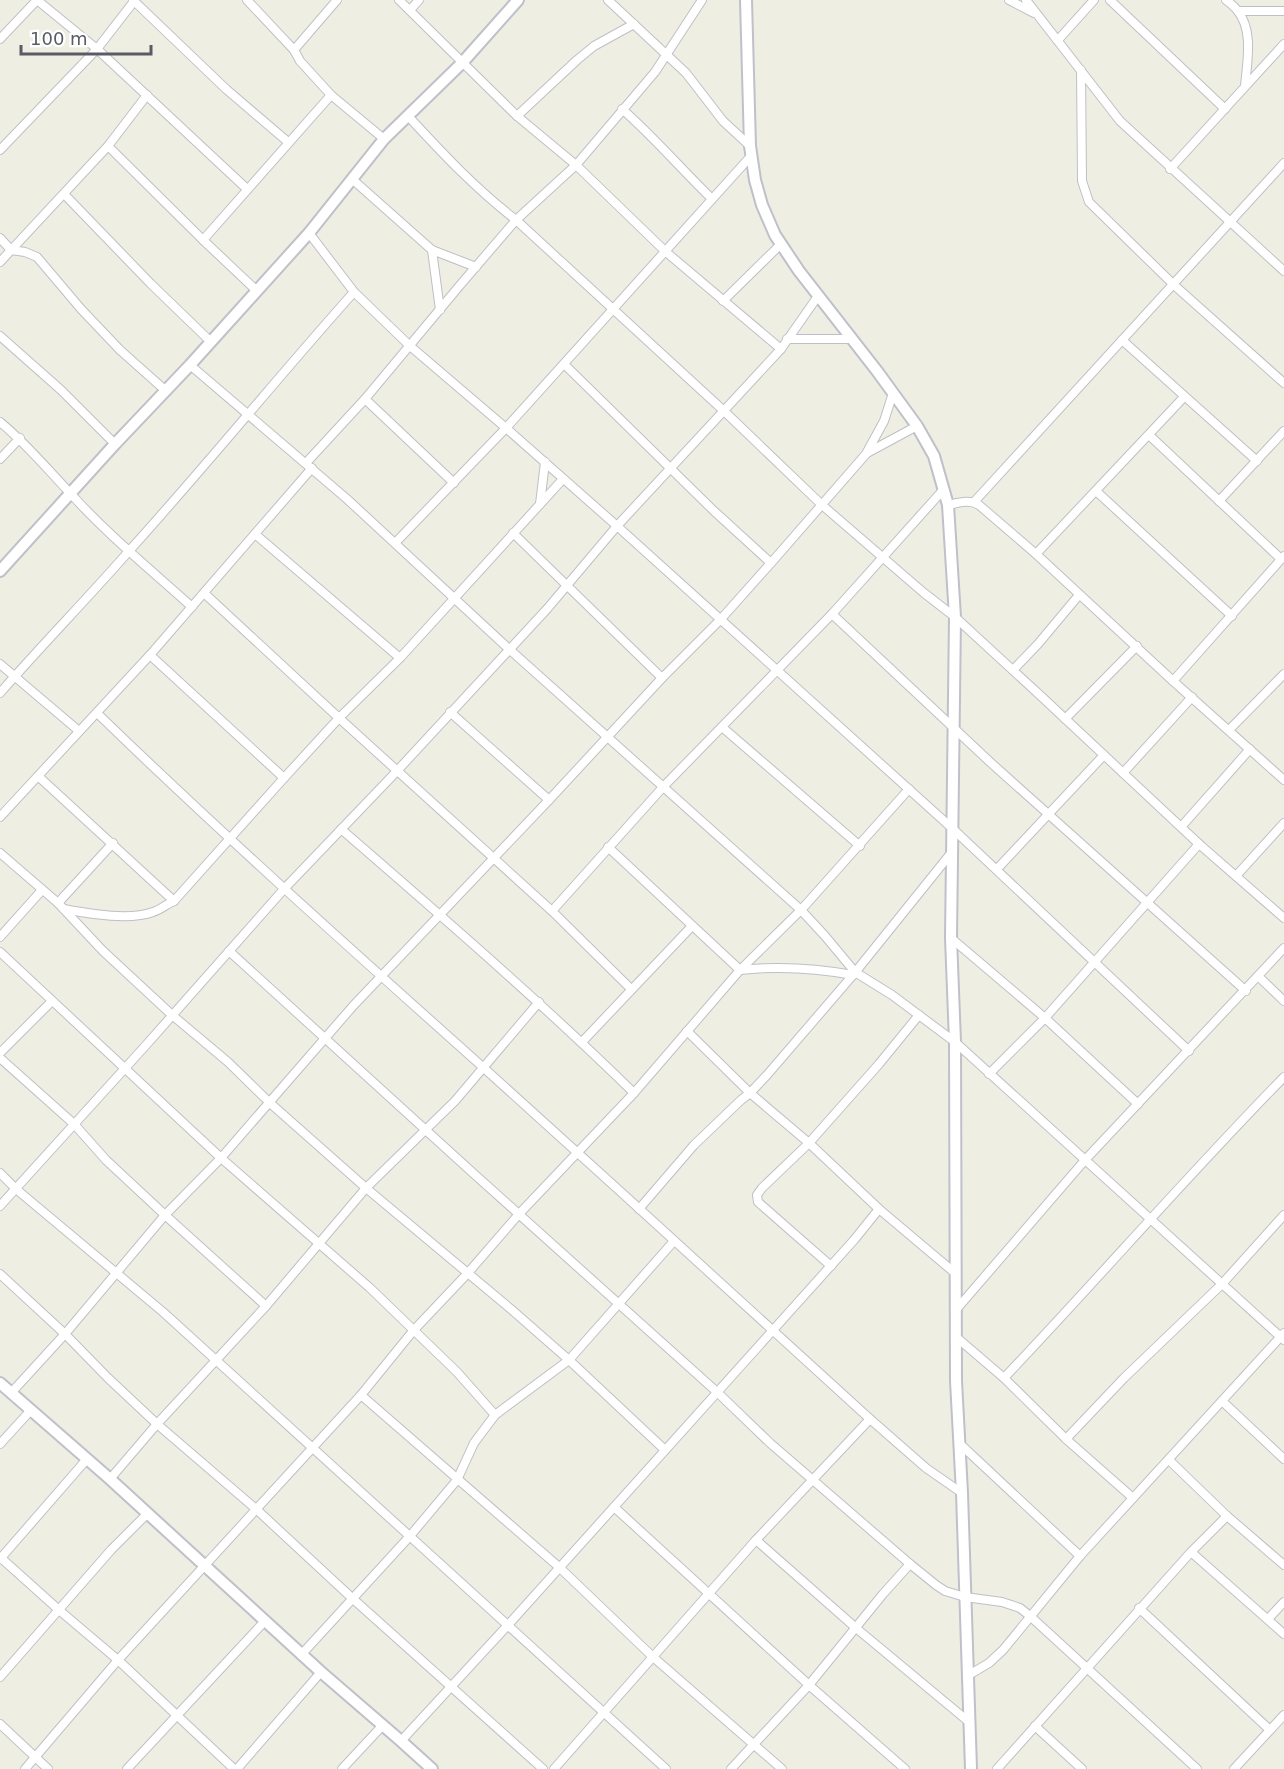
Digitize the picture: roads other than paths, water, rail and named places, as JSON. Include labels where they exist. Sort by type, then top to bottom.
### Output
[{"type":"main road","points":[[0,571],[309,233],[384,139],[462,63],[518,0]]},
{"type":"main road","points":[[746,0],[751,151],[754,180],[762,206],[781,244],[917,426],[934,456],[948,506],[955,617],[951,938],[955,1042],[955,1336],[971,1769]]},
{"type":"main road","points":[[0,1383],[110,1479],[264,1622],[432,1769]]},
{"type":"street","points":[[0,39],[37,0],[97,49],[247,189]]},
{"type":"street","points":[[0,150],[97,49],[134,0],[226,89],[288,142]]},
{"type":"street","points":[[247,0],[294,50],[300,61],[331,95],[384,139]]},
{"type":"street","points":[[294,50],[338,0]]},
{"type":"street","points":[[399,0],[517,116],[576,165],[666,252],[781,349]]},
{"type":"street","points":[[410,10],[419,0]]},
{"type":"street","points":[[396,542],[506,428],[614,310],[751,151],[723,121],[686,73],[608,0]]},
{"type":"street","points":[[0,817],[79,731],[98,714],[192,607],[516,220],[576,165],[655,72],[702,0]]},
{"type":"street","points":[[1009,0],[1038,15]]},
{"type":"street","points":[[1026,0],[1120,121],[1284,271]]},
{"type":"street","points":[[1058,40],[1094,0]]},
{"type":"street","points":[[1110,0],[1225,109]]},
{"type":"street","points":[[1226,0],[1238,11],[1246,27],[1248,42],[1245,86]]},
{"type":"street","points":[[1238,11],[1284,11]]},
{"type":"street","points":[[517,116],[594,46],[634,24]]},
{"type":"street","points":[[1170,169],[1284,44]]},
{"type":"street","points":[[1081,70],[1082,181],[1089,202],[1174,285],[1284,383]]},
{"type":"street","points":[[0,262],[108,146],[147,95]]},
{"type":"street","points":[[203,240],[331,95]]},
{"type":"street","points":[[622,109],[712,199]]},
{"type":"street","points":[[408,116],[485,196],[516,220],[724,411],[822,505],[955,617],[1199,844],[1284,918]]},
{"type":"street","points":[[108,146],[256,290]]},
{"type":"street","points":[[948,506],[974,502],[1284,163]]},
{"type":"street","points":[[352,179],[432,250],[476,267]]},
{"type":"street","points":[[64,195],[210,341]]},
{"type":"street","points":[[309,233],[354,292],[410,346],[617,526],[998,869],[1189,1051]]},
{"type":"street","points":[[0,237],[11,250],[26,252],[37,257],[120,350],[166,391]]},
{"type":"street","points":[[723,301],[781,244]]},
{"type":"street","points":[[432,250],[440,310]]},
{"type":"street","points":[[0,693],[129,552],[354,292]]},
{"type":"street","points":[[0,1206],[284,889],[397,771],[567,586],[617,526],[781,349],[818,296]]},
{"type":"street","points":[[0,336],[61,390],[115,444]]},
{"type":"street","points":[[787,339],[852,339]]},
{"type":"street","points":[[1122,340],[1257,461]]},
{"type":"street","points":[[564,364],[771,563]]},
{"type":"street","points":[[190,365],[396,542],[509,649],[801,910],[854,973],[892,995],[955,1042],[1222,1284],[1283,1336],[1080,1556],[1003,1650],[989,1663],[967,1676]]},
{"type":"street","points":[[11,1393],[165,1215],[221,1158],[325,1038],[771,563],[866,454],[884,421],[893,393]]},
{"type":"street","points":[[1036,554],[1184,397]]},
{"type":"street","points":[[365,399],[454,483]]},
{"type":"street","points":[[0,422],[20,438],[70,494],[129,552],[192,607]]},
{"type":"street","points":[[866,454],[917,426]]},
{"type":"street","points":[[1219,501],[1284,431]]},
{"type":"street","points":[[1149,435],[1282,558],[1173,681]]},
{"type":"street","points":[[0,459],[20,438]]},
{"type":"street","points":[[539,505],[545,462]]},
{"type":"street","points":[[61,906],[93,915],[124,916],[152,912],[174,901],[339,718],[400,658],[564,479]]},
{"type":"street","points":[[552,911],[663,786],[832,614],[944,489]]},
{"type":"street","points":[[1096,491],[1232,616]]},
{"type":"street","points":[[974,502],[1036,554],[1284,780]]},
{"type":"street","points":[[513,533],[662,678]]},
{"type":"street","points":[[255,534],[400,658]]},
{"type":"street","points":[[204,593],[552,911],[631,989]]},
{"type":"street","points":[[1013,670],[1079,595]]},
{"type":"street","points":[[832,614],[990,762],[1246,991]]},
{"type":"street","points":[[1065,719],[1137,646]]},
{"type":"street","points":[[150,655],[284,778]]},
{"type":"street","points":[[0,664],[79,731]]},
{"type":"street","points":[[1229,730],[1284,674]]},
{"type":"street","points":[[1123,773],[1192,698]]},
{"type":"street","points":[[450,712],[549,800]]},
{"type":"street","points":[[98,714],[284,889],[870,1419],[926,1468],[962,1493]]},
{"type":"street","points":[[722,727],[860,846]]},
{"type":"street","points":[[1181,827],[1250,749]]},
{"type":"street","points":[[998,869],[1104,755]]},
{"type":"street","points":[[38,776],[174,901]]},
{"type":"street","points":[[25,1769],[118,1660],[361,1395],[412,1331],[634,1093],[740,970],[801,910],[909,789]]},
{"type":"street","points":[[1236,876],[1284,823]]},
{"type":"street","points":[[341,829],[539,1002],[634,1093]]},
{"type":"street","points":[[61,906],[113,843]]},
{"type":"street","points":[[989,1074],[1045,1018],[1199,844]]},
{"type":"street","points":[[608,847],[740,970],[789,967],[854,973]]},
{"type":"street","points":[[639,1209],[694,1145],[750,1093],[854,973],[953,852]]},
{"type":"street","points":[[0,853],[61,906],[103,951],[172,1015],[228,1062],[270,1103],[366,1188],[569,1360],[666,1450]]},
{"type":"street","points":[[0,937],[42,890]]},
{"type":"street","points":[[582,1042],[692,926]]},
{"type":"street","points":[[951,938],[1045,1018],[1138,1104]]},
{"type":"street","points":[[955,1311],[1085,1160],[1284,948]]},
{"type":"street","points":[[229,951],[812,1480],[910,1564],[945,1591],[965,1597],[1002,1602],[1020,1608],[1197,1769]]},
{"type":"street","points":[[0,952],[221,1158],[370,1288],[457,1372],[495,1415]]},
{"type":"street","points":[[1258,976],[1284,1001]]},
{"type":"street","points":[[0,1053],[52,1001]]},
{"type":"street","points":[[110,1479],[157,1424],[266,1306],[366,1188],[455,1101],[539,1002]]},
{"type":"street","points":[[831,1266],[758,1202],[757,1195],[808,1143],[879,1064],[919,1015]]},
{"type":"street","points":[[687,1031],[750,1093],[879,1209],[955,1273]]},
{"type":"street","points":[[0,1058],[74,1124],[106,1160],[266,1306]]},
{"type":"street","points":[[1004,1378],[1284,1077]]},
{"type":"street","points":[[0,1173],[16,1189],[116,1271],[666,1769]]},
{"type":"street","points":[[401,1741],[666,1450],[879,1209]]},
{"type":"street","points":[[1066,1439],[1124,1378],[1222,1284],[1284,1215]]},
{"type":"street","points":[[301,1655],[410,1536],[456,1480],[474,1443],[495,1415],[569,1360],[674,1241]]},
{"type":"street","points":[[0,1274],[157,1424],[256,1509],[352,1599],[543,1769]]},
{"type":"street","points":[[955,1336],[1004,1378],[1066,1439],[1133,1498]]},
{"type":"street","points":[[361,1395],[456,1480],[559,1567],[653,1657],[782,1769]]},
{"type":"street","points":[[1222,1401],[1284,1459]]},
{"type":"street","points":[[0,1444],[31,1410]]},
{"type":"street","points":[[554,1769],[756,1539],[870,1419]]},
{"type":"street","points":[[959,1443],[1080,1556]]},
{"type":"street","points":[[87,1459],[0,1558],[118,1660],[236,1769],[321,1672]]},
{"type":"street","points":[[1169,1460],[1227,1516],[1284,1565]]},
{"type":"street","points":[[614,1507],[902,1768]]},
{"type":"street","points":[[0,1677],[111,1550],[147,1514]]},
{"type":"street","points":[[997,1769],[1139,1608],[1227,1516]]},
{"type":"street","points":[[756,1539],[856,1628],[969,1722]]},
{"type":"street","points":[[1191,1552],[1284,1634]]},
{"type":"street","points":[[731,1769],[809,1685],[910,1564]]},
{"type":"street","points":[[1268,1619],[1284,1602]]},
{"type":"street","points":[[1139,1608],[1270,1730]]},
{"type":"street","points":[[127,1769],[264,1622]]},
{"type":"street","points":[[1234,1769],[1284,1715]]},
{"type":"street","points":[[0,1724],[48,1769]]},
{"type":"street","points":[[342,1769],[383,1725]]},
{"type":"street","points":[[1035,1726],[1082,1769]]}]
